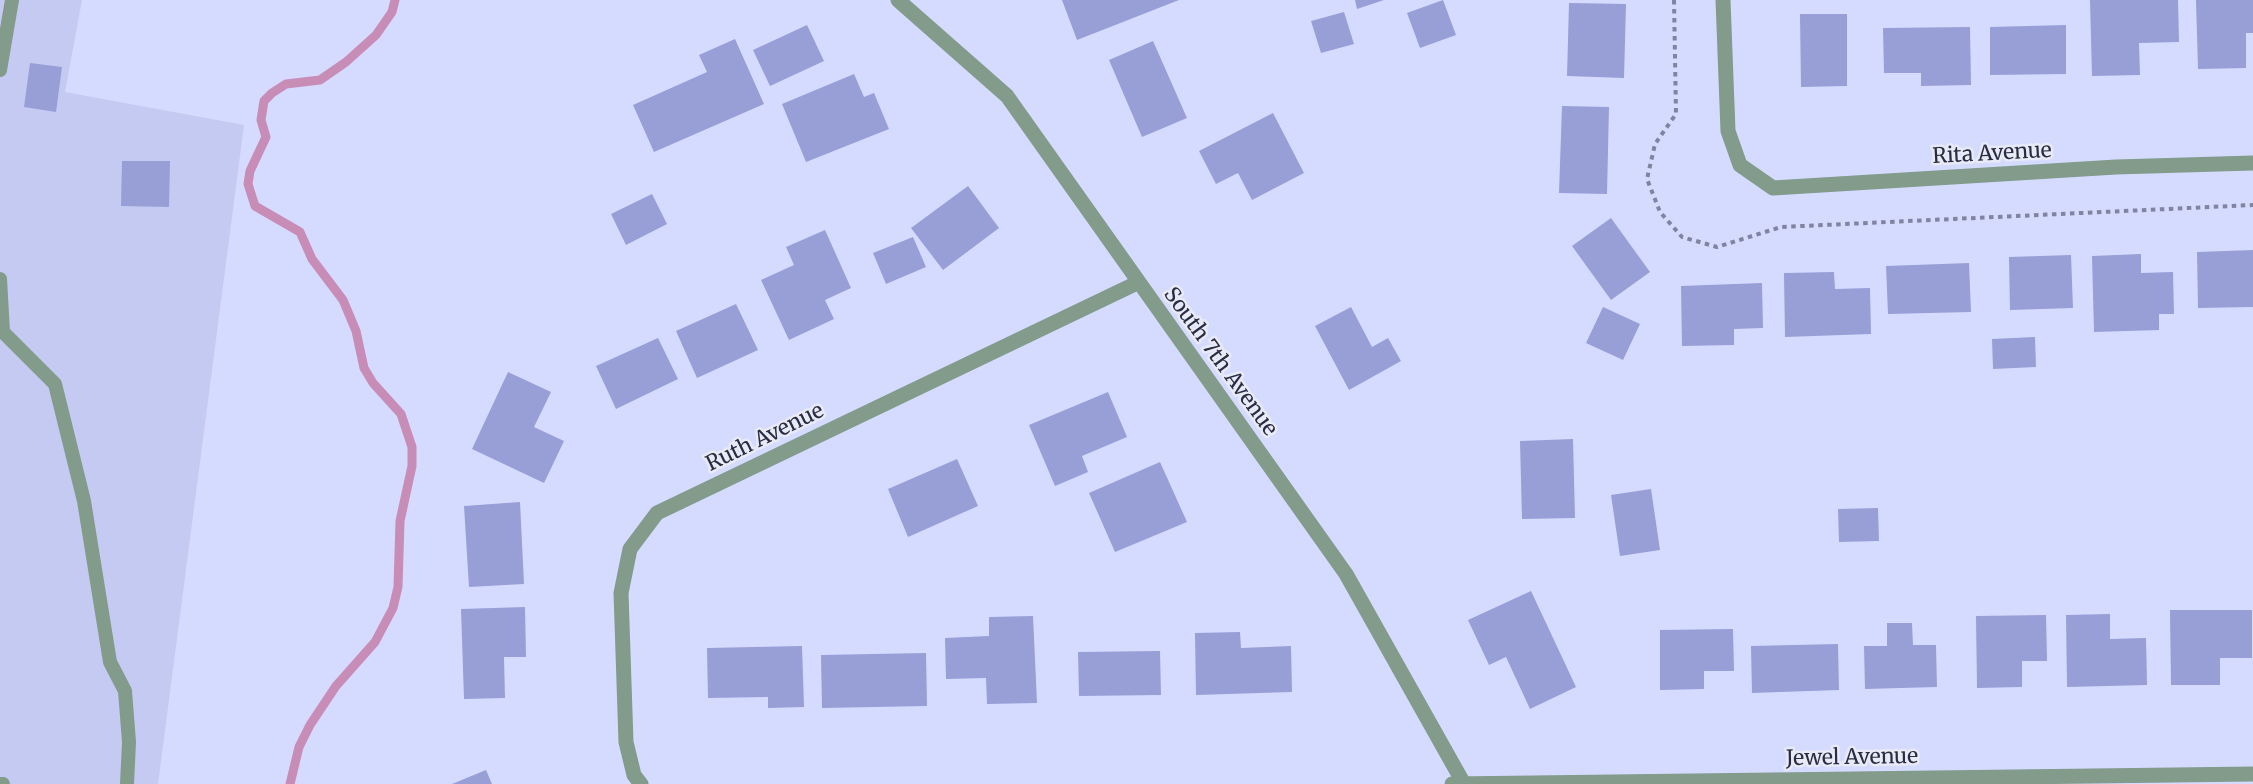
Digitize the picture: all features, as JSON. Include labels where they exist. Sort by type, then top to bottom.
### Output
[{"type":"street","name":"Rita Avenue","points":[[1724,0],[1728,130],[1740,165],[1773,188],[2105,168],[2253,163]]},
{"type":"street","name":"South 7th Avenue","points":[[906,2],[1007,96],[1137,282],[1347,574],[1464,784]]},
{"type":"street","name":"Ruth Avenue","points":[[638,779],[626,742],[621,593],[630,549],[657,513],[1137,282]]},
{"type":"street","name":"Jewel Avenue","points":[[1452,784],[2253,774]]},
{"type":"lane","points":[[0,70],[12,0]]},
{"type":"lane","points":[[0,279],[2,332],[56,384],[84,501],[110,662],[125,691],[129,742],[127,784]]},
{"type":"shaded area","points":[[0,0],[82,0],[65,92],[244,125],[158,784],[0,784]]},
{"type":"building","points":[[1062,0],[1179,0],[1077,40]]},
{"type":"building","points":[[1355,0],[1384,0],[1357,9]]},
{"type":"building","points":[[1443,0],[1456,35],[1420,48],[1407,13]]},
{"type":"building","points":[[2090,0],[2178,0],[2179,42],[2139,43],[2140,75],[2092,76]]},
{"type":"building","points":[[2196,0],[2253,0],[2253,33],[2246,33],[2246,68],[2198,69]]},
{"type":"building","points":[[1569,3],[1626,4],[1624,78],[1567,76]]},
{"type":"building","points":[[1344,12],[1354,44],[1321,53],[1311,21]]},
{"type":"building","points":[[1800,14],[1847,14],[1847,86],[1801,87]]},
{"type":"building","points":[[807,25],[824,61],[770,86],[753,50]]},
{"type":"building","points":[[2066,25],[2066,74],[1990,75],[1990,27]]},
{"type":"building","points":[[1970,27],[1971,85],[1921,86],[1921,73],[1884,73],[1883,28]]},
{"type":"building","points":[[735,39],[764,104],[654,152],[633,105],[707,72],[699,55]]},
{"type":"building","points":[[1153,41],[1187,118],[1142,137],[1109,60]]},
{"type":"building","points":[[30,63],[62,67],[56,112],[24,107]]},
{"type":"building","points":[[854,74],[864,97],[874,93],[889,129],[806,162],[782,104]]},
{"type":"building","points":[[1562,106],[1609,107],[1607,194],[1559,193]]},
{"type":"building","points":[[1273,113],[1304,173],[1252,200],[1238,173],[1216,184],[1199,151]]},
{"type":"building","points":[[122,161],[170,161],[169,207],[121,206]]},
{"type":"building","points":[[968,186],[999,228],[943,270],[911,228]]},
{"type":"building","points":[[652,194],[667,224],[626,245],[611,214]]},
{"type":"building","points":[[1611,218],[1650,272],[1611,300],[1572,246]]},
{"type":"building","points":[[825,230],[851,288],[825,300],[834,319],[789,340],[761,280],[794,265],[786,247]]},
{"type":"building","points":[[913,237],[926,267],[886,284],[873,253]]},
{"type":"building","points":[[2253,250],[2253,307],[2198,308],[2197,252]]},
{"type":"building","points":[[2141,254],[2141,273],[2173,272],[2174,314],[2159,314],[2159,330],[2094,332],[2092,256]]},
{"type":"building","points":[[2071,255],[2073,308],[2010,310],[2009,257]]},
{"type":"building","points":[[1969,263],[1971,312],[1888,314],[1886,266]]},
{"type":"building","points":[[1834,272],[1835,289],[1870,288],[1871,334],[1785,337],[1784,273]]},
{"type":"building","points":[[1762,283],[1763,328],[1734,329],[1734,345],[1682,346],[1681,286]]},
{"type":"building","points":[[736,304],[758,350],[697,378],[676,331]]},
{"type":"building","points":[[1351,307],[1372,347],[1388,338],[1401,361],[1349,390],[1315,326]]},
{"type":"building","points":[[1603,307],[1640,324],[1623,360],[1586,343]]},
{"type":"building","points":[[2035,337],[2036,367],[1993,369],[1992,339]]},
{"type":"building","points":[[658,338],[678,379],[616,409],[596,366]]},
{"type":"building","points":[[508,372],[551,392],[534,427],[564,441],[544,483],[472,449]]},
{"type":"building","points":[[1108,392],[1127,437],[1082,456],[1088,472],[1055,486],[1029,425]]},
{"type":"building","points":[[1573,439],[1575,518],[1522,519],[1520,441]]},
{"type":"building","points":[[957,459],[978,506],[908,537],[888,489]]},
{"type":"building","points":[[1160,462],[1187,522],[1115,552],[1089,493]]},
{"type":"building","points":[[1651,489],[1660,550],[1620,556],[1611,495]]},
{"type":"building","points":[[520,502],[524,584],[469,587],[464,506]]},
{"type":"building","points":[[1878,508],[1879,541],[1839,542],[1838,509]]},
{"type":"building","points":[[1531,591],[1576,687],[1530,709],[1506,657],[1489,665],[1468,620]]},
{"type":"building","points":[[525,607],[526,657],[504,657],[505,698],[464,699],[461,609]]},
{"type":"building","points":[[2170,610],[2252,610],[2252,658],[2220,658],[2220,685],[2171,685]]},
{"type":"building","points":[[2110,614],[2110,639],[2146,638],[2147,685],[2067,687],[2066,615]]},
{"type":"building","points":[[2046,615],[2047,661],[2022,661],[2022,687],[1977,688],[1976,616]]},
{"type":"building","points":[[1033,616],[1037,703],[987,704],[986,678],[946,679],[945,638],[989,636],[989,617]]},
{"type":"building","points":[[1887,623],[1912,623],[1913,645],[1936,645],[1937,687],[1865,689],[1864,646],[1887,646]]},
{"type":"building","points":[[1733,629],[1734,671],[1704,671],[1704,689],[1660,690],[1660,630]]},
{"type":"building","points":[[1240,632],[1241,648],[1291,646],[1292,692],[1196,695],[1195,633]]},
{"type":"building","points":[[1838,644],[1839,690],[1752,693],[1751,646]]},
{"type":"building","points":[[802,646],[804,707],[768,708],[768,697],[708,698],[707,648]]},
{"type":"building","points":[[1160,651],[1161,695],[1079,696],[1078,652]]},
{"type":"building","points":[[926,653],[927,706],[822,708],[821,655]]},
{"type":"building","points":[[486,770],[492,784],[452,784]]},
{"type":"waterway","points":[[290,784],[299,747],[310,725],[336,686],[375,642],[393,608],[398,587],[400,521],[412,466],[412,447],[401,414],[373,383],[364,368],[356,331],[343,300],[312,259],[300,232],[255,206],[248,184],[250,171],[266,137],[261,120],[264,101],[286,84],[320,80],[346,62],[376,35],[392,12],[395,0]]}]
